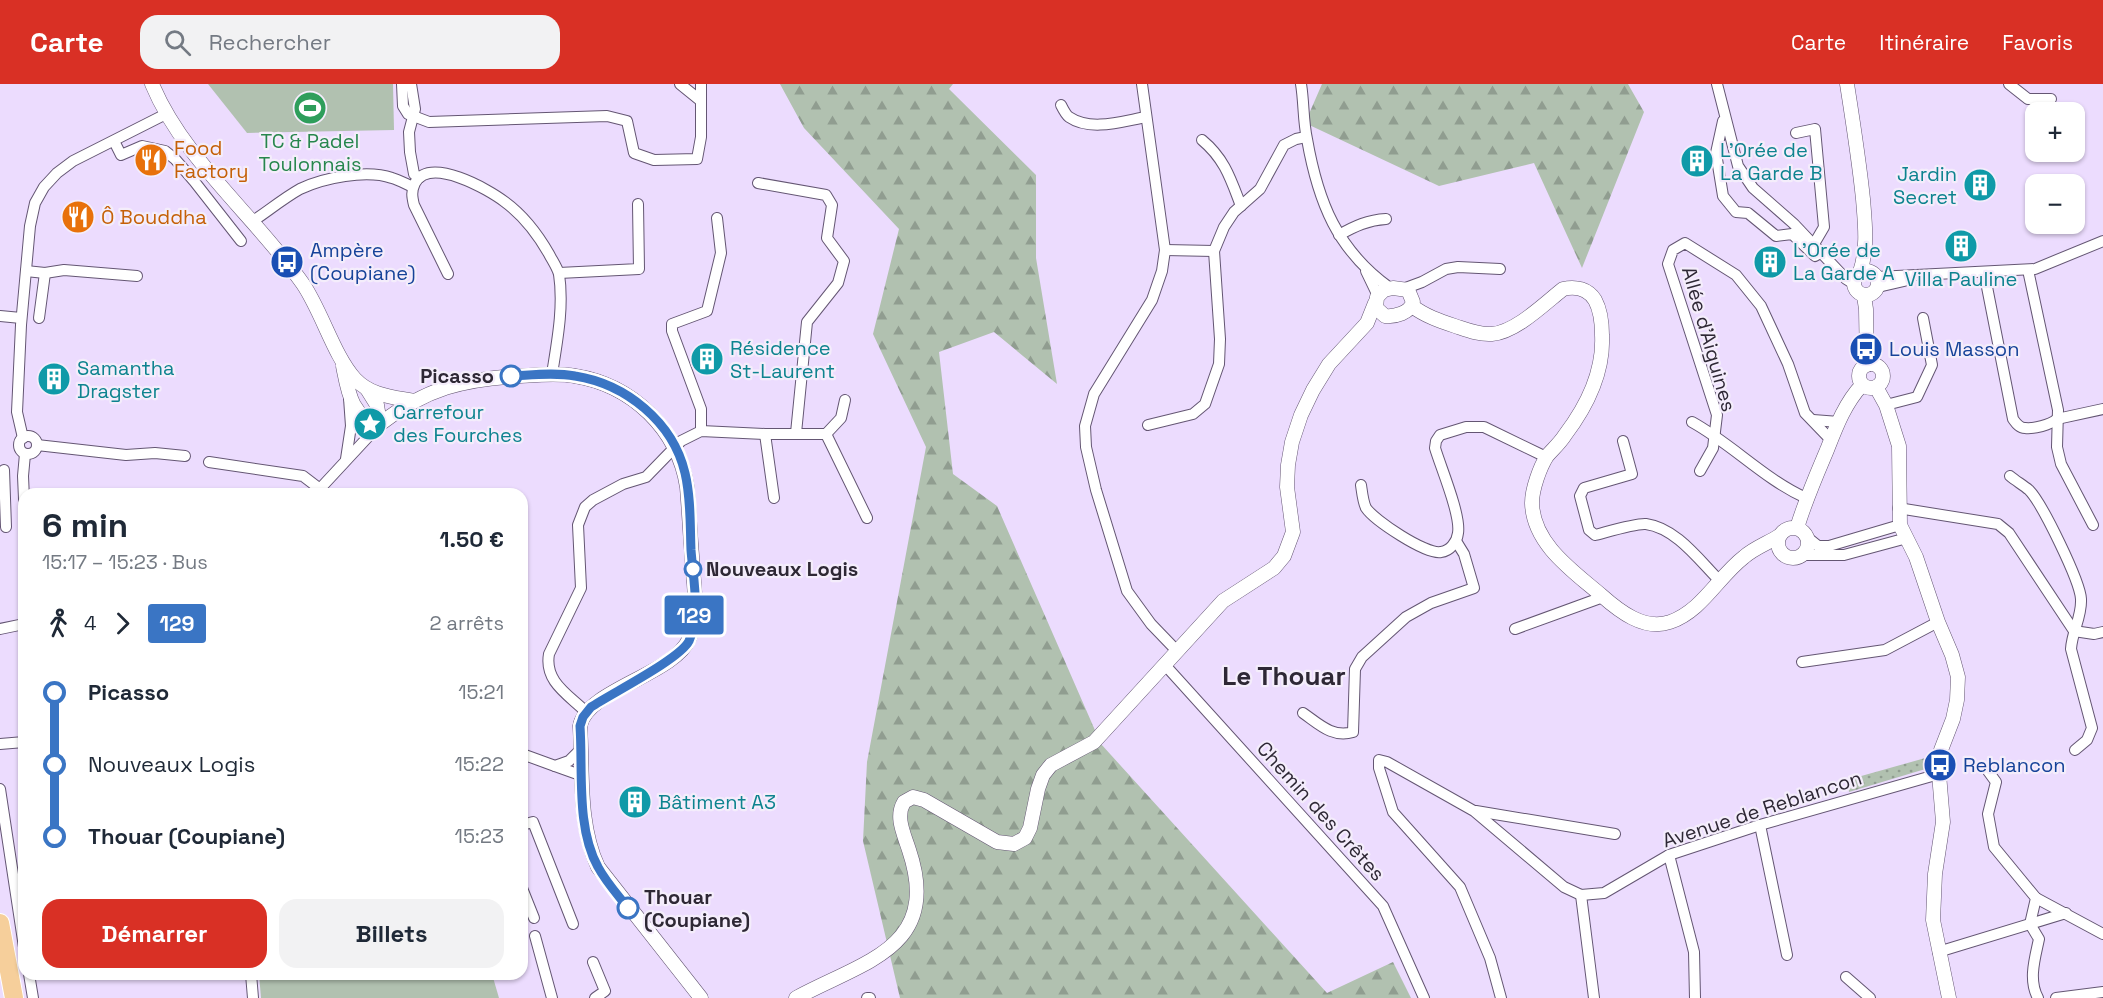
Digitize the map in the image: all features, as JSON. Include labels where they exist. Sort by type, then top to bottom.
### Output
[{"type":"highway","points":[[0,907],[6,956]]},
{"type":"highway","points":[[0,923],[14,998]]},
{"type":"street","points":[[152,84],[179,135],[253,221],[302,283],[316,304],[342,361],[367,389],[377,405],[380,424]]},
{"type":"street","points":[[402,84],[403,106],[408,114],[429,122],[607,116],[627,121],[634,153],[654,160],[697,159],[701,137],[701,84]]},
{"type":"street","points":[[411,84],[415,109],[409,132],[410,152],[416,182],[412,196],[414,205],[448,274]]},
{"type":"street","points":[[680,84],[701,101]]},
{"type":"street","points":[[1142,84],[1165,250],[1162,271],[1152,300],[1094,394],[1085,426],[1086,447],[1096,490],[1127,591],[1151,624],[1177,651]]},
{"type":"street","points":[[1301,84],[1306,137],[1325,208],[1344,244],[1366,270],[1404,299],[1434,319],[1472,332],[1490,334],[1515,326],[1563,290],[1572,287],[1587,291],[1595,301],[1602,320],[1603,349],[1600,369],[1592,392],[1566,435],[1546,457],[1534,488],[1532,503],[1535,522],[1551,550],[1603,597],[1641,622],[1668,623],[1688,614],[1744,556],[1787,529],[1802,530],[1818,546],[1829,546],[1900,525]]},
{"type":"street","points":[[1717,84],[1738,166],[1753,189],[1794,224],[1841,273],[1867,282],[1930,275],[2028,270],[2103,241]]},
{"type":"street","points":[[1847,84],[1859,160],[1866,230],[1871,250],[1867,282],[1870,365]]},
{"type":"street","points":[[2008,84],[2028,99],[2051,99]]},
{"type":"street","points":[[1061,105],[1068,117],[1089,125],[1146,117]]},
{"type":"street","points":[[25,454],[19,448],[22,438],[17,412],[21,318],[30,226],[35,203],[44,187],[57,172],[73,161],[166,114]]},
{"type":"street","points":[[1724,117],[1716,153],[1723,196],[1736,212],[1748,213],[1776,236],[1792,234],[1815,256],[1822,252]]},
{"type":"street","points":[[1796,133],[1815,129],[1824,227],[1814,244]]},
{"type":"street","points":[[1148,425],[1193,414],[1205,404],[1219,364],[1220,339],[1214,251],[1224,227],[1234,212],[1260,189],[1284,145],[1306,137]]},
{"type":"street","points":[[1202,140],[1212,148],[1228,170],[1241,206]]},
{"type":"street","points":[[114,141],[122,155],[142,146],[165,151],[194,181],[241,241]]},
{"type":"street","points":[[253,221],[299,190],[322,180],[349,176],[377,175],[416,182],[428,174],[441,173],[462,178],[486,189],[506,202],[526,220],[559,273],[560,317],[552,374]]},
{"type":"street","points":[[758,183],[826,195],[832,205],[827,238],[844,261],[838,283],[807,322],[796,433]]},
{"type":"street","points":[[559,273],[639,269],[638,204]]},
{"type":"street","points":[[701,431],[701,409],[672,331],[672,324],[707,311],[721,253],[717,218]]},
{"type":"street","points":[[1339,235],[1371,220],[1386,219]]},
{"type":"street","name":"Allée d'Aiguines","points":[[1700,471],[1713,448],[1717,415],[1668,264],[1673,250],[1685,243],[1736,275],[1761,306],[1788,364],[1805,413],[1813,420]]},
{"type":"street","points":[[1165,250],[1214,251]]},
{"type":"street","points":[[1366,323],[1385,316],[1422,282],[1446,269],[1458,267],[1500,269]]},
{"type":"street","points":[[26,271],[45,273],[64,270],[137,276]]},
{"type":"street","points":[[1366,270],[1379,312],[1385,316]]},
{"type":"street","points":[[2028,270],[2058,410],[2056,447],[2061,464],[2093,525]]},
{"type":"street","points":[[39,318],[45,273]]},
{"type":"street","points":[[1987,287],[2013,419],[2018,426],[2025,428],[2052,423],[2057,418],[2103,409]]},
{"type":"street","points":[[796,998],[820,992],[882,954],[900,939],[909,927],[917,904],[918,879],[900,819],[904,802],[909,798],[918,798],[997,842],[1014,844],[1025,838],[1030,828],[1038,789],[1043,775],[1051,765],[1094,742],[1223,601],[1274,568],[1284,556],[1293,532],[1287,487],[1288,465],[1292,442],[1301,415],[1313,390],[1329,364],[1366,323],[1376,299],[1384,290],[1404,299]]},
{"type":"street","points":[[0,316],[21,318]]},
{"type":"street","points":[[1886,405],[1917,397],[1932,364],[1923,318]]},
{"type":"street","points":[[342,361],[349,398],[351,426],[346,459]]},
{"type":"street","points":[[1797,528],[1806,498],[1839,422],[1854,394],[1882,381],[1882,373],[1870,365]]},
{"type":"street","points":[[1870,365],[1861,369],[1858,375],[1886,405],[1899,446],[1900,525],[1917,557],[1958,677],[1953,719],[1941,750],[1943,822],[1935,874],[1933,920],[1949,998]]},
{"type":"street","points":[[321,488],[380,424],[414,401],[450,386],[479,379],[552,374],[593,379],[620,391],[650,413],[662,426],[676,448],[685,474],[694,606],[692,630],[688,641],[677,654],[586,712],[580,726],[585,827],[598,867],[701,998]]},
{"type":"street","points":[[367,389],[390,397],[414,401]]},
{"type":"street","points":[[349,398],[362,416],[380,424]]},
{"type":"street","points":[[586,712],[554,682],[548,672],[547,663],[549,654],[581,588],[578,525],[585,507],[593,500],[623,484],[646,477],[681,441],[701,431],[826,434],[841,418],[845,400]]},
{"type":"street","points":[[1813,420],[1839,422]]},
{"type":"street","points":[[1813,420],[1831,440]]},
{"type":"street","points":[[1692,422],[1714,434],[1788,490],[1806,498]]},
{"type":"street","points":[[1361,485],[1366,507],[1382,523],[1429,551],[1441,552],[1452,547],[1459,531],[1452,500],[1435,448],[1440,435],[1466,427],[1484,427],[1546,457]]},
{"type":"street","points":[[765,434],[774,498]]},
{"type":"street","points":[[826,434],[867,518]]},
{"type":"street","points":[[22,438],[31,437],[36,445]]},
{"type":"street","points":[[1623,441],[1632,474],[1584,488],[1580,496],[1589,530],[1595,535],[1645,524],[1660,529],[1676,537],[1719,580]]},
{"type":"street","points":[[25,454],[33,452],[36,445]]},
{"type":"street","points":[[36,445],[126,455],[155,453],[185,456]]},
{"type":"street","points":[[24,488],[25,454]]},
{"type":"street","points":[[209,462],[303,476],[315,488]]},
{"type":"street","points":[[6,527],[2,470],[23,473]]},
{"type":"street","points":[[2010,477],[2029,490],[2037,501],[2072,569],[2081,598],[2079,620],[2074,631],[2071,649],[2092,728],[2087,740],[2075,750]]},
{"type":"street","points":[[1898,508],[1998,524],[2009,532],[2074,631],[2094,634],[2103,632]]},
{"type":"street","points":[[1779,536],[1778,543],[1782,553]]},
{"type":"street","points":[[1803,555],[1809,546],[1808,538]]},
{"type":"street","points":[[1735,566],[1762,555],[1782,553],[1793,558],[1803,555],[1844,555],[1907,538]]},
{"type":"street","points":[[1303,713],[1336,733],[1343,735],[1353,732],[1354,669],[1362,657],[1406,617],[1431,603],[1474,588],[1464,554],[1456,541]]},
{"type":"street","points":[[1515,629],[1603,597]]},
{"type":"street","points":[[1802,662],[1885,650],[1938,622]]},
{"type":"street","points":[[0,629],[18,625]]},
{"type":"street","name":"Chemin des Crêtes","points":[[1165,665],[1383,906],[1424,998]]},
{"type":"street","points":[[0,744],[18,742]]},
{"type":"street","points":[[555,766],[569,761],[582,748]]},
{"type":"street","points":[[528,756],[583,776]]},
{"type":"street","points":[[1501,998],[1490,958],[1460,888],[1393,812],[1379,768],[1379,760],[1387,762],[1474,811],[1564,887],[1581,896],[1594,998]]},
{"type":"street","points":[[1988,771],[1996,782],[1988,814],[1994,847],[2036,898],[2103,934]]},
{"type":"street","name":"Avenue de Reblancon","points":[[1581,896],[1604,893],[1669,855],[1760,825],[1940,774]]},
{"type":"street","points":[[0,789],[18,907]]},
{"type":"street","points":[[1474,811],[1615,834]]},
{"type":"street","points":[[528,823],[532,822],[573,924]]},
{"type":"street","points":[[1760,825],[1787,955]]},
{"type":"street","points":[[1669,855],[1694,952],[1695,998]]},
{"type":"street","points":[[2036,898],[2030,924],[2039,939],[2034,965],[2033,988],[2038,998]]},
{"type":"street","points":[[528,903],[534,918]]},
{"type":"street","points":[[1938,952],[2066,914]]},
{"type":"street","points":[[535,936],[552,998]]},
{"type":"street","points":[[592,962],[605,991],[595,998]]},
{"type":"street","points":[[1846,977],[1870,998]]},
{"type":"street","points":[[30,980],[33,998]]},
{"type":"street","points":[[252,980],[253,998]]},
{"type":"street","points":[[2056,998],[2103,992]]},
{"type":"green space","name":"TC & Padel Toulonnais","points":[[208,84],[393,84],[394,130],[247,133]]},
{"type":"green space","points":[[780,84],[953,84],[949,89],[1036,175],[1036,258],[1057,384],[994,332],[939,352],[953,474],[997,506],[1101,744],[1327,993],[1393,962],[1411,998],[900,998],[863,841],[867,762],[926,447],[873,334],[899,229],[804,128]]},
{"type":"green space","points":[[1322,84],[1628,84],[1644,112],[1582,268],[1534,163],[1439,186],[1305,123]]},
{"type":"green space","points":[[1936,755],[1932,767],[1849,792],[1847,780]]},
{"type":"green space","points":[[260,980],[494,980],[499,998],[261,998]]},
{"type":"bus line","name":"129","points":[[511,376],[573,375],[593,379],[620,391],[637,402],[662,426],[676,448],[685,474],[694,592],[694,619],[688,641],[677,654],[591,707],[583,717],[580,726],[585,827],[588,842],[598,867],[628,908]]},
{"type":"place","name":"TC & Padel Toulonnais","points":[[310,108]]},
{"type":"place","name":"Food Factory","points":[[151,160]]},
{"type":"place","name":"L'Orée de La Garde B","points":[[1697,161]]},
{"type":"place","name":"Jardin Secret","points":[[1980,185]]},
{"type":"place","name":"Ô Bouddha","points":[[78,217]]},
{"type":"place","name":"Villa Pauline","points":[[1961,246]]},
{"type":"place","name":"Ampère (Coupiane)","points":[[287,262]]},
{"type":"place","name":"L'Orée de La Garde A","points":[[1770,262]]},
{"type":"place","name":"Louis Masson","points":[[1866,349]]},
{"type":"place","name":"Résidence St-Laurent","points":[[707,359]]},
{"type":"place","name":"Picasso","points":[[511,376]]},
{"type":"place","name":"Samantha Dragster","points":[[54,379]]},
{"type":"place","name":"Carrefour des Fourches","points":[[370,424]]},
{"type":"place","name":"Nouveaux Logis","points":[[693,569]]},
{"type":"place","name":"Reblancon","points":[[1940,765]]},
{"type":"place","name":"Bâtiment A3","points":[[635,802]]},
{"type":"place","name":"Thouar (Coupiane)","points":[[628,908]]},
{"type":"district","name":"Le Thouar","points":[[1284,676]]}]
